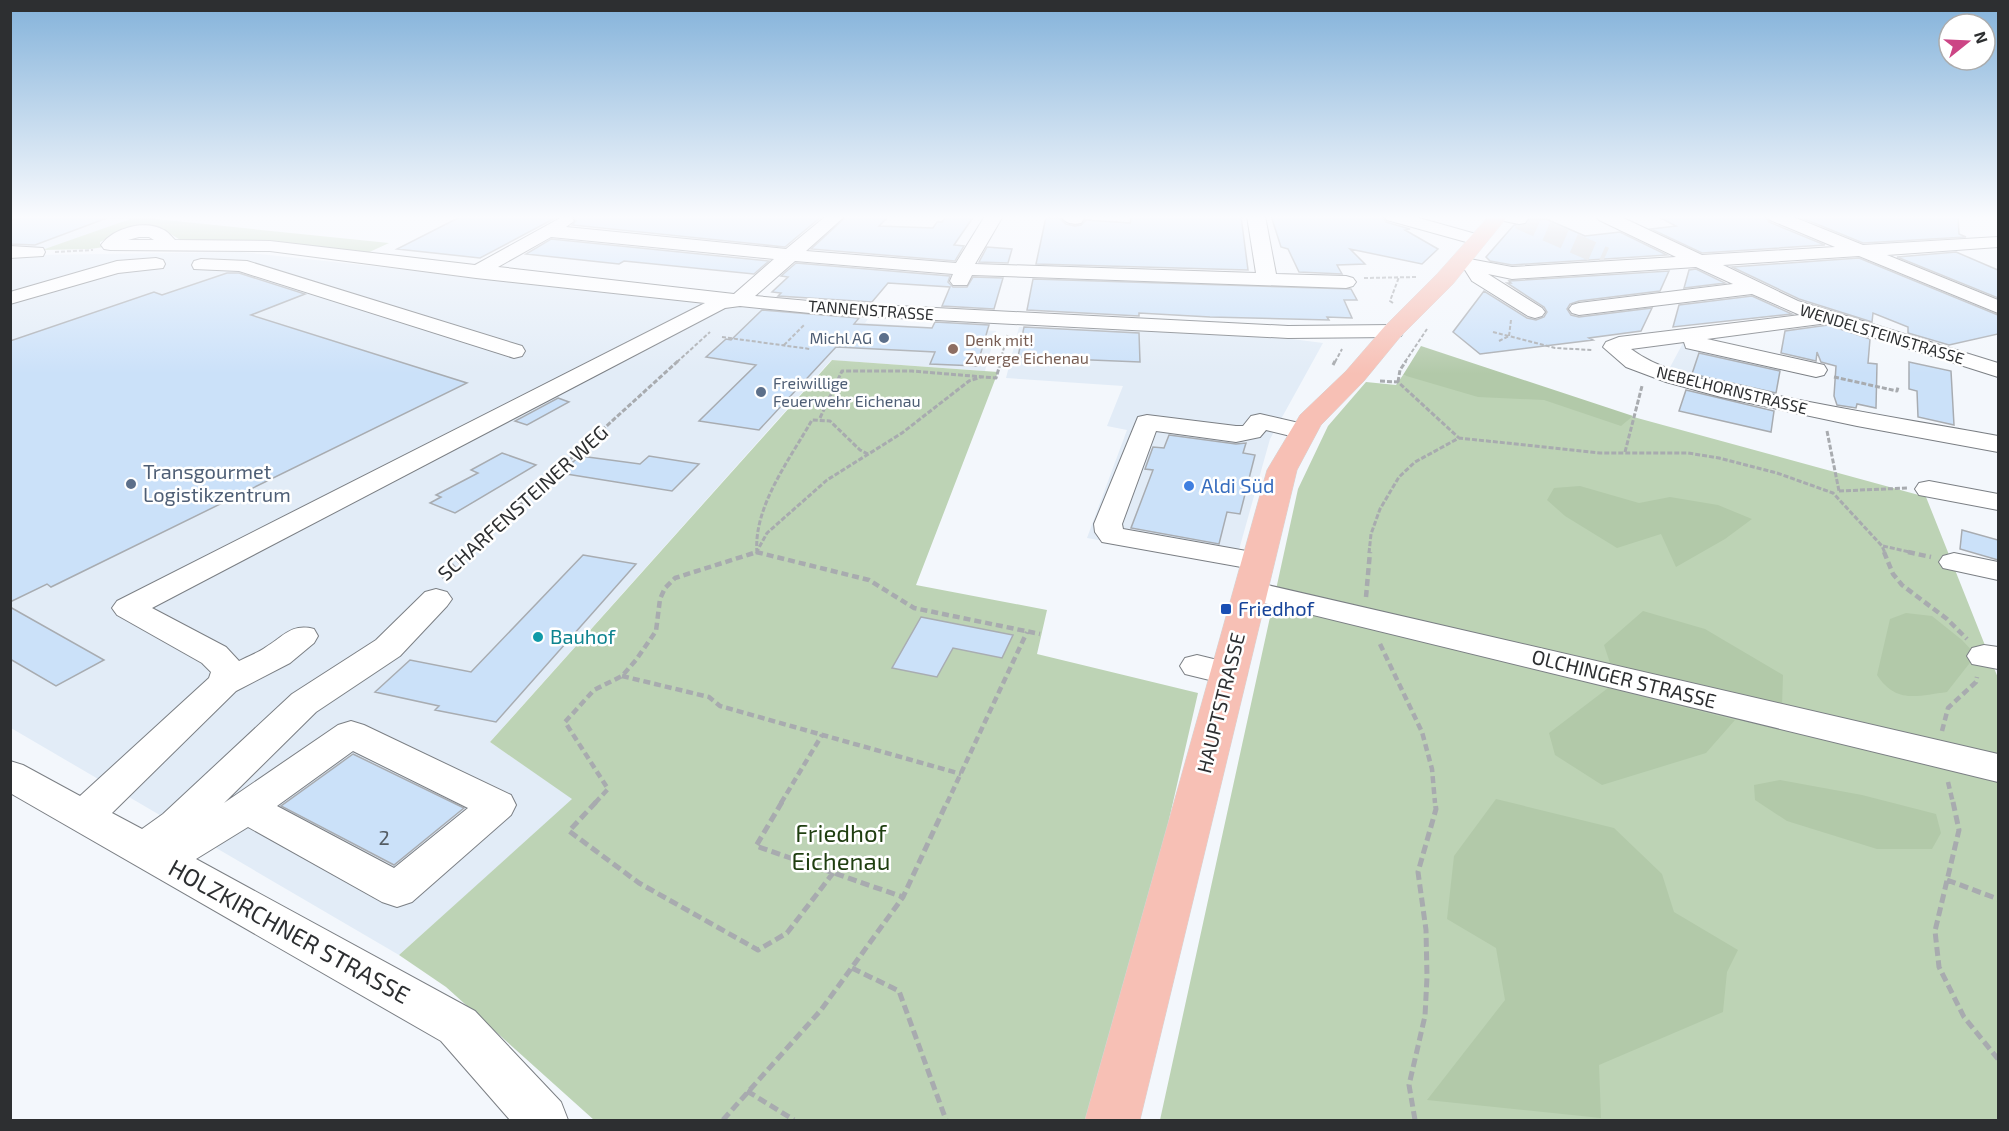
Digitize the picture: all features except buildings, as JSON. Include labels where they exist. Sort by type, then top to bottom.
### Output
[{"type":"main road","name":"HAUPTSTRASSE","points":[[1112,1120],[1213,670],[1254,575],[1282,470],[1310,421],[1355,376],[1373,340],[1460,270]]},
{"type":"street","points":[[10,298],[111,269]]},
{"type":"street","points":[[249,269],[514,351]]},
{"type":"street","name":"TANNENSTRASSE","points":[[450,269],[737,301],[1288,332],[1373,340]]},
{"type":"street","points":[[476,272],[482,269]]},
{"type":"street","points":[[224,683],[228,672],[224,663],[214,655],[128,608],[196,580],[720,303],[737,301],[773,269]]},
{"type":"street","points":[[908,269],[961,275],[1346,282]]},
{"type":"street","points":[[961,275],[964,269]]},
{"type":"street","points":[[1265,269],[1267,279]]},
{"type":"street","points":[[1460,270],[1512,273],[1551,269]]},
{"type":"street","name":"WENDELSTEINSTRASSE","points":[[1715,269],[1791,305],[1998,370]]},
{"type":"street","points":[[1906,269],[1998,307]]},
{"type":"street","points":[[1460,270],[1473,272],[1535,312]]},
{"type":"street","points":[[1579,309],[1753,288]]},
{"type":"street","name":"NEBELHORNSTRASSE","points":[[1830,317],[1687,340],[1619,344],[1614,347],[1624,357],[1652,371],[1678,380],[1783,404],[1998,444]]},
{"type":"street","name":"TANNENSTRASSE","points":[[1288,332],[1373,340]]},
{"type":"street","points":[[1678,380],[1687,340],[1789,363],[1825,374]]},
{"type":"street","points":[[1739,394],[1749,354]]},
{"type":"street","points":[[1783,404],[1789,363]]},
{"type":"street","name":"OLCHINGER STRASSE","points":[[1303,431],[1260,422],[1251,432],[1236,434],[1204,427],[1146,425],[1108,524],[1112,536],[1998,768]]},
{"type":"street","points":[[1929,489],[1998,502]]},
{"type":"street","points":[[1954,562],[1998,571]]},
{"type":"street","name":"SCHARFENSTEINER WEG","points":[[152,855],[177,825],[304,703],[388,648],[436,590]]},
{"type":"street","points":[[85,815],[224,683],[278,655],[302,636]]},
{"type":"street","points":[[152,855],[247,808],[351,734],[497,805],[398,890],[247,808]]},
{"type":"street","name":"HOLZKIRCHNER STRASSE","points":[[10,775],[458,1026],[543,1120]]},
{"type":"path","points":[[1346,282],[1355,278],[1430,277],[1460,270]]},
{"type":"path","name":"SCHARFENSTEINER WEG","points":[[436,590],[738,307],[737,301]]},
{"type":"path","points":[[1509,336],[1512,319],[1537,314],[1535,312]]},
{"type":"path","points":[[820,418],[842,371],[912,371],[996,378],[1012,318]]},
{"type":"path","points":[[1492,332],[1571,350],[1614,347]]},
{"type":"path","points":[[1499,341],[1509,336]]},
{"type":"path","points":[[722,337],[810,349]]},
{"type":"path","points":[[1330,370],[1373,340]]},
{"type":"path","points":[[1625,452],[1636,400],[1646,376],[1652,371]]},
{"type":"path","points":[[1825,374],[1897,391],[1898,387]]},
{"type":"path","points":[[756,553],[768,533],[827,480],[902,433],[969,381],[981,377]]},
{"type":"path","points":[[1398,382],[1459,438]]},
{"type":"path","points":[[1823,411],[1839,491]]},
{"type":"path","points":[[756,553],[756,537],[766,507],[812,420],[820,418],[835,423],[861,452],[868,455]]},
{"type":"path","points":[[1833,493],[1882,488],[1929,489]]},
{"type":"path","points":[[1882,546],[1954,562]]},
{"type":"path","points":[[833,873],[788,933],[758,950],[639,883],[569,831],[608,789],[565,722],[594,690],[622,676],[636,660],[656,631],[660,600],[665,588],[675,578],[756,553],[870,580],[914,608],[1040,634]]},
{"type":"path","points":[[723,1120],[747,1090],[821,1011],[903,897],[1027,632]]},
{"type":"path","points":[[622,676],[709,697],[720,706],[961,774]]},
{"type":"path","points":[[822,735],[756,846],[903,897]]},
{"type":"path","points":[[1947,880],[1998,899]]},
{"type":"path","points":[[852,968],[900,991],[946,1120]]},
{"type":"path","points":[[747,1090],[794,1120]]},
{"type":"shaded area","points":[[11,269],[398,269],[868,319],[865,323],[996,331],[985,371],[831,360],[490,742],[573,799],[399,955],[11,728]]},
{"type":"shaded area","points":[[1019,327],[1169,332],[1323,343],[1270,439],[1235,564],[1087,538],[1127,430],[1107,426],[1123,386],[1006,378]]},
{"type":"shaded area","points":[[1683,343],[1781,364],[1774,396],[1668,371]]},
{"type":"green space","points":[[1421,346],[1633,416],[1621,426],[1544,400],[1478,397],[1403,375]]},
{"type":"green space","name":"Friedhof Eichenau","points":[[832,360],[998,372],[916,585],[1047,610],[1037,654],[1198,693],[1141,942],[1088,1120],[594,1120],[446,987],[399,955],[572,799],[490,742]]},
{"type":"green space","points":[[1403,375],[1553,395],[1926,497],[1998,678],[1998,1120],[1160,1120],[1298,489],[1328,426],[1366,382],[1396,385]]},
{"type":"green space","points":[[1580,486],[1639,503],[1670,497],[1718,505],[1752,519],[1725,539],[1676,567],[1661,534],[1617,548],[1565,516],[1547,500],[1554,488]]},
{"type":"green space","points":[[1643,611],[1705,629],[1783,675],[1782,706],[1610,663],[1604,645]]},
{"type":"green space","points":[[1906,613],[1932,616],[1962,640],[1976,655],[1947,692],[1908,696],[1892,690],[1877,675],[1890,619]]},
{"type":"green space","points":[[1608,688],[1735,720],[1706,753],[1602,785],[1555,755],[1549,733]]},
{"type":"green space","points":[[1780,780],[1862,795],[1936,814],[1941,833],[1932,849],[1877,849],[1787,821],[1755,800],[1754,785]]},
{"type":"green space","points":[[1496,799],[1614,828],[1662,874],[1674,912],[1738,950],[1727,972],[1723,1012],[1599,1065],[1601,1118],[1427,1100],[1505,1000],[1496,948],[1447,919],[1454,856]]},
{"type":"place","name":"Michl AG","points":[[884,338]]},
{"type":"place","name":"Denk mit! Zwerge Eichenau","points":[[953,349]]},
{"type":"place","name":"Freiwillige Feuerwehr Eichenau","points":[[761,392]]},
{"type":"place","name":"Transgourmet Logistikzentrum","points":[[131,484]]},
{"type":"place","name":"Aldi Süd","points":[[1189,486]]},
{"type":"place","name":"Friedhof","points":[[1226,609]]},
{"type":"place","name":"Bauhof","points":[[538,637]]}]
